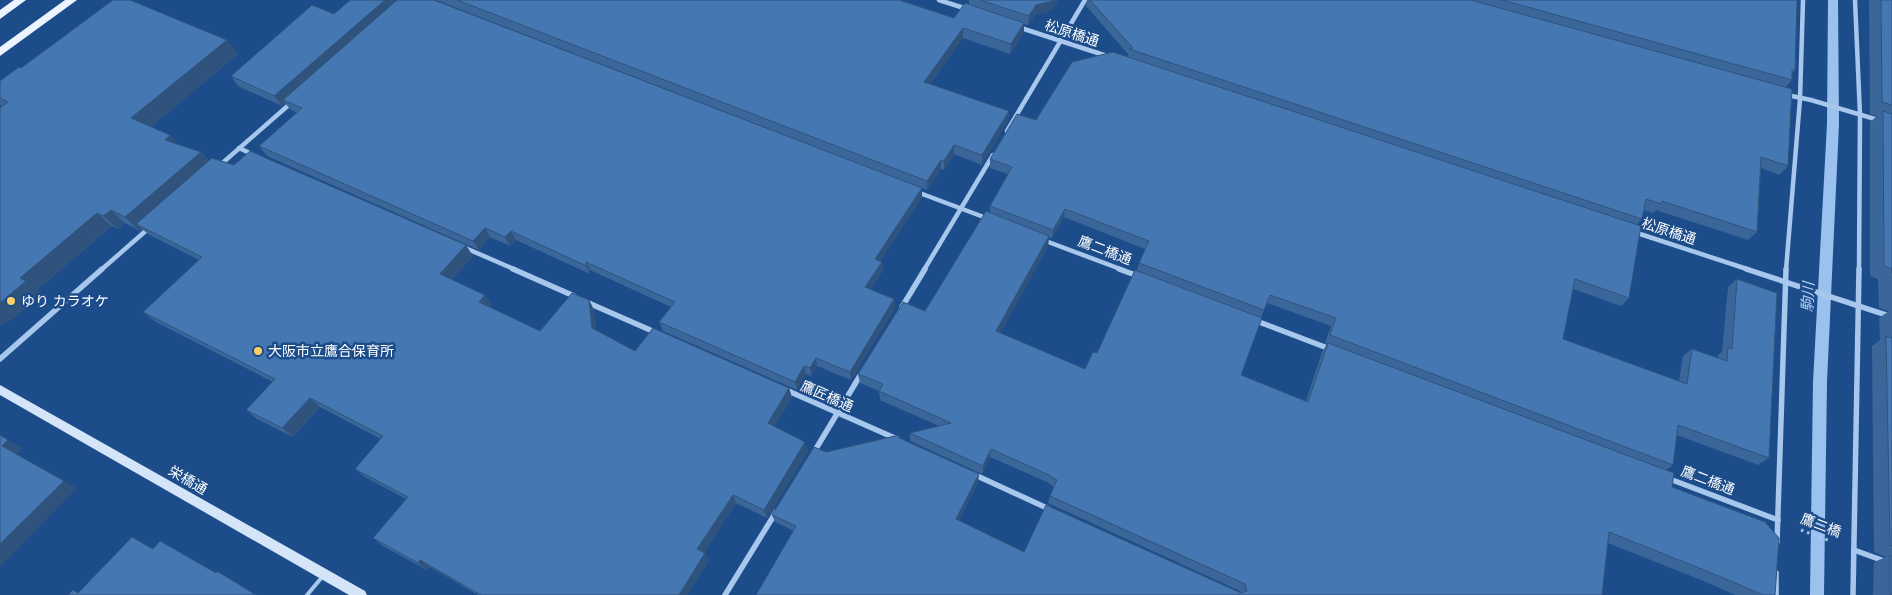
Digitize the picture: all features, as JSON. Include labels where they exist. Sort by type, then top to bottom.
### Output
[{"type":"main road","points":[[0,15],[21,0]]},
{"type":"main road","points":[[0,52],[72,0]]},
{"type":"street","points":[[939,0],[976,12]]},
{"type":"street","points":[[1006,133],[1085,0]]},
{"type":"street","points":[[1777,548],[1785,282],[1800,99],[1803,0]]},
{"type":"street","points":[[1854,595],[1860,115],[1855,0]]},
{"type":"street","name":"松原橋通","points":[[1013,25],[1116,60]]},
{"type":"street","points":[[1781,94],[1811,100],[1892,124]]},
{"type":"street","points":[[217,168],[298,97]]},
{"type":"street","points":[[239,148],[257,156]]},
{"type":"street","points":[[900,311],[996,150]]},
{"type":"street","points":[[915,191],[998,223]]},
{"type":"street","points":[[0,359],[157,221]]},
{"type":"street","name":"松原橋通","points":[[1625,228],[1857,305]]},
{"type":"street","name":"鷹二橋通","points":[[1036,237],[1147,280]]},
{"type":"street","points":[[457,244],[665,337]]},
{"type":"street","points":[[1857,305],[1892,317]]},
{"type":"street","points":[[1249,319],[1332,350]]},
{"type":"street","points":[[812,454],[864,370]]},
{"type":"street","name":"鷹匠橋通","points":[[783,389],[900,441]]},
{"type":"street","name":"栄橋通","points":[[0,390],[361,595]]},
{"type":"street","points":[[962,469],[1051,510]]},
{"type":"street","name":"鷹二橋通","points":[[1657,474],[1778,520]]},
{"type":"street","points":[[726,595],[782,504]]},
{"type":"street","points":[[1854,550],[1892,564]]},
{"type":"street","points":[[1776,595],[1777,567]]},
{"type":"lane","points":[[307,595],[324,574]]},
{"type":"path","name":"鷹二橋","points":[[1792,526],[1833,542]]},
{"type":"building","points":[[113,0],[130,0],[227,40],[131,118],[170,135],[165,140],[201,152],[125,217],[111,210],[103,216],[97,213],[20,278],[26,281],[0,303],[0,108],[8,102],[0,98],[0,81],[19,67],[21,68]]},
{"type":"building","points":[[350,0],[385,0],[274,96],[231,76],[312,5],[334,14]]},
{"type":"building","points":[[397,0],[434,0],[922,188],[875,259],[882,262],[865,287],[894,299],[850,372],[816,358],[810,368],[804,366],[795,382],[659,322],[675,302],[586,262],[586,266],[511,231],[505,237],[485,228],[473,241],[259,146],[302,108],[283,100]]},
{"type":"building","points":[[457,0],[899,0],[954,18],[965,3],[1024,23],[1011,44],[963,28],[924,82],[1009,111],[982,155],[954,145],[944,161],[941,160],[927,181]]},
{"type":"building","points":[[980,0],[1054,0],[1036,5],[1029,16]]},
{"type":"building","points":[[1090,0],[1471,0],[1792,89],[1788,166],[1761,157],[1757,232],[1662,201],[1661,204],[1646,199],[1642,219],[1129,49],[1133,48]]},
{"type":"building","points":[[1502,0],[1797,0],[1795,71],[1792,70],[1792,80]]},
{"type":"building","points":[[1881,0],[1892,0],[1892,105],[1882,102]]},
{"type":"building","points":[[1113,52],[1641,226],[1629,298],[1575,279],[1563,339],[1687,384],[1692,349],[1727,361],[1728,347],[1732,349],[1737,279],[1777,293],[1769,458],[1678,425],[1673,465],[1330,335],[1336,318],[1270,295],[1264,310],[1139,263],[1149,241],[1065,209],[1053,230],[990,206],[1012,167],[990,159],[1017,114],[1036,120],[1072,62]]},
{"type":"building","points":[[1883,111],[1892,114],[1892,269],[1884,266]]},
{"type":"building","points":[[250,151],[466,245],[440,274],[485,295],[479,302],[540,331],[572,293],[589,300],[592,328],[635,351],[653,328],[789,388],[768,423],[805,442],[764,510],[733,495],[697,549],[705,553],[679,595],[481,595],[420,560],[418,563],[373,538],[408,497],[355,469],[383,436],[310,398],[282,428],[246,410],[275,379],[143,312],[202,257],[136,224],[212,158],[234,165]]},
{"type":"building","points":[[986,211],[1049,236],[996,331],[1085,369],[1093,352],[1097,353],[1135,270],[1262,318],[1241,375],[1308,402],[1328,343],[1674,473],[1672,487],[1765,522],[1779,538],[1775,595],[1763,595],[1609,532],[1602,595],[756,595],[796,526],[772,515],[814,447],[826,452],[895,436],[979,474],[956,519],[1024,552],[1046,505],[1241,593],[1247,591],[1245,584],[1050,496],[1057,480],[1049,475],[991,449],[983,466],[910,433],[951,423],[879,391],[883,384],[858,374],[903,302],[925,311]]},
{"type":"building","points":[[1886,336],[1892,338],[1892,546],[1890,545]]},
{"type":"building","points":[[0,435],[8,440],[2,446],[64,481],[0,544]]},
{"type":"building","points":[[132,537],[153,549],[160,541],[216,573],[217,571],[256,595],[68,595],[73,590],[78,593]]},
{"type":"building","points":[[1890,555],[1892,556],[1892,595],[1890,595]]},
{"type":"waterway","name":"駒川","points":[[1817,595],[1820,382],[1833,124],[1833,0]]},
{"type":"place","name":"ゆり カラオケ","points":[[11,301]]},
{"type":"place","name":"大阪市立鷹合保育所","points":[[258,351]]}]
